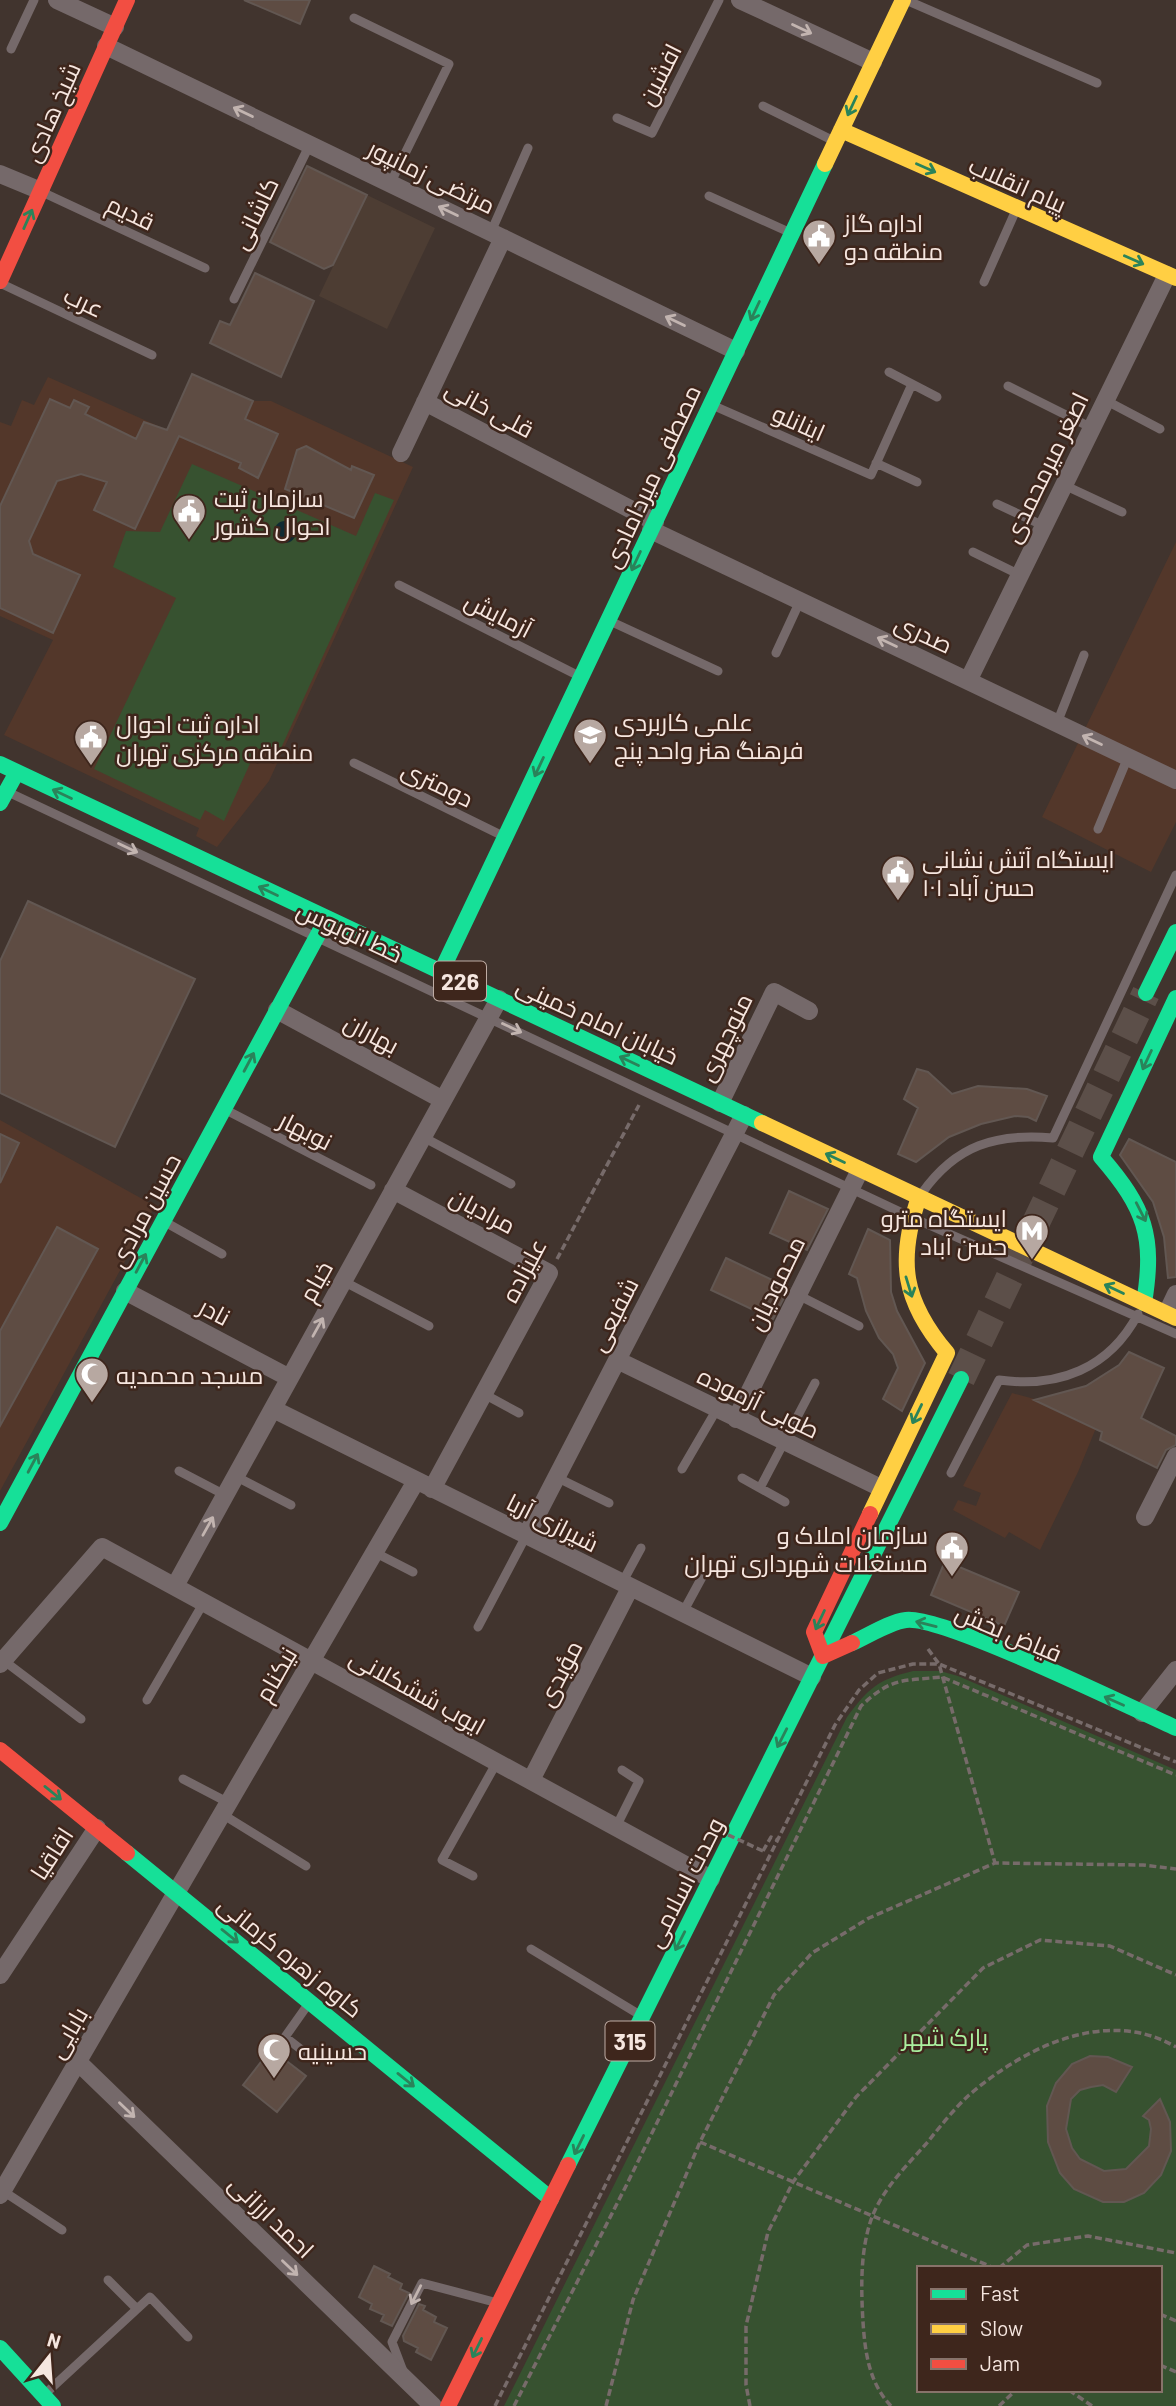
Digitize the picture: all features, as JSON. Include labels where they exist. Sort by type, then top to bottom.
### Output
[{"type":"main road","name":"شیخ هادی","points":[[0,282],[127,0]]},
{"type":"main road","name":"مصطفی میردامادی","points":[[441,972],[904,0]]},
{"type":"main road","name":"پیام انقلاب","points":[[838,136],[1017,208],[1171,276]]},
{"type":"main road","name":"خیابان امام خمینی","points":[[0,764],[1171,1315]]},
{"type":"main road","points":[[2,794],[17,772]]},
{"type":"main road","name":"حسین مرادی","points":[[0,1522],[327,918]]},
{"type":"main road","points":[[1146,993],[1176,932]]},
{"type":"main road","points":[[1144,1303],[1152,1265],[1147,1223],[1126,1185],[1101,1157],[1176,998]]},
{"type":"main road","points":[[905,1620],[823,1656],[814,1632],[947,1353],[933,1338],[916,1309],[904,1272],[905,1235],[919,1197]]},
{"type":"main road","name":"وحدت اسلامی","points":[[448,2406],[961,1379]]},
{"type":"main road","name":"فیاض بخش","points":[[905,1620],[922,1621],[975,1640],[1176,1728]]},
{"type":"main road","name":"کاوه زهره کرمانی","points":[[6,1758],[97,1828],[551,2199]]},
{"type":"main road","points":[[0,2348],[49,2401]]},
{"type":"street","points":[[57,0],[115,27]]},
{"type":"street","points":[[740,0],[873,62]]},
{"type":"street","name":"مرتضی زمانپور","points":[[106,46],[736,351]]},
{"type":"street","points":[[0,174],[41,191]]},
{"type":"street","name":"قلی خانی","points":[[497,235],[425,402],[653,526]]},
{"type":"street","name":"اصغر میرمحمدی","points":[[968,681],[1105,400],[1171,276]]},
{"type":"street","points":[[401,453],[425,402]]},
{"type":"street","name":"صدری","points":[[653,526],[800,601],[1176,780]]},
{"type":"street","name":"منوچهری","points":[[719,1103],[774,992],[809,1011]]},
{"type":"street","name":"خیام","points":[[175,1586],[499,999]]},
{"type":"street","name":"بهاران","points":[[277,1010],[443,1100]]},
{"type":"street","name":"شفیعی","points":[[526,1536],[744,1115]]},
{"type":"street","name":"محمودیان","points":[[736,1419],[860,1170]]},
{"type":"street","name":"مرادیان","points":[[393,1190],[550,1273]]},
{"type":"street","name":"علیزاده","points":[[424,1485],[484,1394],[550,1273]]},
{"type":"street","name":"نادر","points":[[125,1292],[282,1374]]},
{"type":"street","points":[[1171,1315],[1176,1294]]},
{"type":"street","name":"طوبی آزموده","points":[[617,1360],[881,1488]]},
{"type":"street","name":"شیرازی آریا","points":[[273,1409],[682,1614],[812,1676]]},
{"type":"street","points":[[1145,1517],[1176,1456]]},
{"type":"street","name":"نیکنام","points":[[176,1893],[374,1552],[424,1485]]},
{"type":"street","name":"ایوب ششکلانی","points":[[2,1662],[102,1547],[711,1879]]},
{"type":"street","name":"مؤیدی","points":[[531,1780],[626,1586]]},
{"type":"street","points":[[1142,1713],[1176,1670]]},
{"type":"street","name":"اقاقیا","points":[[0,1975],[97,1828]]},
{"type":"street","name":"بابایی","points":[[1,2193],[176,1893]]},
{"type":"street","name":"احمد ارزانی","points":[[78,2062],[433,2406]]},
{"type":"lane","points":[[11,49],[34,0]]},
{"type":"lane","name":"افشین","points":[[617,118],[652,133],[719,0]]},
{"type":"lane","points":[[904,0],[1097,83]]},
{"type":"lane","points":[[354,18],[449,64],[390,184]]},
{"type":"lane","points":[[763,106],[838,136]]},
{"type":"lane","name":"کاشانی","points":[[234,299],[310,144]]},
{"type":"lane","points":[[497,235],[528,148]]},
{"type":"lane","name":"قدیم","points":[[41,191],[205,268]]},
{"type":"lane","points":[[709,196],[792,233]]},
{"type":"lane","points":[[984,282],[1017,208]]},
{"type":"lane","name":"عرب","points":[[0,282],[152,355]]},
{"type":"lane","points":[[889,372],[937,397]]},
{"type":"lane","points":[[912,384],[876,463],[917,482]]},
{"type":"lane","points":[[1008,386],[1092,428]]},
{"type":"lane","points":[[1105,400],[1160,429]]},
{"type":"lane","name":"اینانلو","points":[[711,404],[871,475],[876,463]]},
{"type":"lane","points":[[1064,485],[1122,512]]},
{"type":"lane","points":[[997,504],[1044,526]]},
{"type":"lane","points":[[973,552],[1020,575]]},
{"type":"lane","name":"آزمایش","points":[[399,585],[581,677]]},
{"type":"lane","points":[[776,653],[800,601]]},
{"type":"lane","points":[[608,620],[718,671]]},
{"type":"lane","points":[[1057,723],[1084,655]]},
{"type":"lane","points":[[1098,829],[1128,757]]},
{"type":"lane","name":"دومتری","points":[[354,763],[505,837]]},
{"type":"lane","name":"خط اتوبوس","points":[[2,794],[489,1017],[911,1217],[1176,1334]]},
{"type":"lane","points":[[919,1197],[947,1164],[981,1143],[1020,1135],[1053,1138],[1176,875]]},
{"type":"lane","name":"نوبهار","points":[[224,1109],[371,1185]]},
{"type":"lane","points":[[423,1137],[511,1184]]},
{"type":"lane","points":[[163,1221],[222,1254]]},
{"type":"lane","points":[[343,1281],[429,1326]]},
{"type":"lane","points":[[798,1295],[859,1326]]},
{"type":"lane","points":[[951,1474],[999,1380],[1048,1383],[1083,1370],[1119,1342],[1144,1303]]},
{"type":"lane","points":[[760,1488],[815,1383]]},
{"type":"lane","points":[[484,1394],[519,1413]]},
{"type":"lane","points":[[682,1469],[717,1409]]},
{"type":"lane","points":[[179,1471],[225,1495]]},
{"type":"lane","points":[[235,1476],[291,1505]]},
{"type":"lane","points":[[556,1477],[609,1503]]},
{"type":"lane","points":[[742,1478],[785,1502]]},
{"type":"lane","points":[[478,1628],[526,1536]]},
{"type":"lane","points":[[626,1586],[641,1548]]},
{"type":"lane","points":[[374,1552],[413,1572]]},
{"type":"lane","points":[[682,1614],[707,1568]]},
{"type":"lane","points":[[147,1700],[204,1602]]},
{"type":"lane","points":[[2,1662],[81,1719]]},
{"type":"lane","points":[[473,1876],[442,1860],[497,1762]]},
{"type":"lane","points":[[616,1827],[639,1781],[622,1770]]},
{"type":"lane","points":[[183,1779],[306,1866]]},
{"type":"lane","points":[[531,1949],[642,2017]]},
{"type":"lane","points":[[310,2001],[285,2037],[312,2058]]},
{"type":"lane","points":[[1,2193],[62,2230]]},
{"type":"lane","points":[[108,2280],[137,2309]]},
{"type":"lane","points":[[407,2381],[392,2342],[422,2283],[499,2304]]},
{"type":"lane","points":[[49,2401],[150,2297],[188,2337]]},
{"type":"path","name":"علیزاده","points":[[550,1273],[646,1091]]},
{"type":"path","points":[[905,1620],[939,1664],[995,1863]]},
{"type":"path","points":[[495,2406],[835,1725],[859,1690],[878,1674],[895,1667],[939,1664],[1176,1762]]},
{"type":"path","points":[[514,2406],[626,2186],[861,1706],[882,1686],[942,1677],[1176,1775]]},
{"type":"path","points":[[709,1826],[764,1851],[771,1837],[777,1840]]},
{"type":"path","points":[[606,2406],[633,2300],[700,2142],[774,1995],[812,1953],[869,1918],[995,1863],[1143,1865],[1176,1869]]},
{"type":"path","points":[[750,2406],[746,2385],[746,2326],[768,2232],[793,2182],[856,2097],[984,1968],[1040,1940],[1110,1946],[1176,1975]]},
{"type":"path","points":[[891,2406],[883,2398],[866,2359],[862,2266],[872,2216],[892,2183],[967,2097],[1017,2059],[1069,2036],[1127,2029],[1162,2039],[1176,2047]]},
{"type":"path","points":[[700,2142],[992,2266]]},
{"type":"path","points":[[1000,2266],[1027,2245],[1088,2236],[1176,2253]]},
{"type":"path","points":[[999,2406],[1014,2392]]},
{"type":"path","points":[[1072,2392],[1092,2406]]},
{"type":"shaded area","points":[[367,195],[435,228],[387,329],[319,296]]},
{"type":"shaded area","name":"سازمان ثبت احوال کشور","points":[[192,374],[253,401],[271,401],[413,467],[269,781],[217,847],[196,836],[199,828],[4,735],[53,640],[0,616],[0,422],[11,426],[22,400],[34,405],[48,377],[167,430]]},
{"type":"shaded area","points":[[1176,542],[1176,822],[1151,872],[1042,817]]},
{"type":"shaded area","points":[[0,1120],[155,1206],[0,1491]]},
{"type":"shaded area","points":[[1012,1393],[1045,1402],[1096,1428],[1040,1550],[1009,1532],[1005,1538],[953,1510],[958,1500],[976,1506],[981,1493],[963,1486]]},
{"type":"green space","points":[[192,464],[356,536],[375,493],[394,500],[277,757],[257,748],[224,821],[205,810],[200,820],[94,769],[176,598],[113,567],[126,531],[160,532]]},
{"type":"green space","name":"پارک شهر","points":[[913,1671],[940,1671],[958,1676],[1176,1770],[1176,2406],[504,2406],[847,1717],[875,1686]]},
{"type":"water","points":[[285,521],[293,524],[296,532],[293,540],[285,543],[277,540],[274,532],[277,524]]},
{"type":"building","points":[[244,0],[310,0],[300,24]]},
{"type":"building","points":[[307,166],[367,195],[333,265],[324,269],[270,242]]},
{"type":"building","points":[[255,273],[314,301],[281,377],[210,343],[220,321],[230,325]]},
{"type":"building","points":[[192,374],[253,401],[245,419],[278,434],[258,478],[239,468],[241,463],[179,436],[135,529],[94,510],[107,482],[81,474],[57,481],[29,541],[33,554],[80,575],[53,633],[0,608],[0,506],[50,399],[70,408],[74,400],[89,407],[85,414],[136,439],[144,422],[167,430]]},
{"type":"building","points":[[306,446],[351,470],[352,466],[374,475],[354,518],[285,489],[297,450]]},
{"type":"building","points":[[28,901],[195,979],[115,1147],[0,1093],[0,961]]},
{"type":"building","points":[[917,1069],[928,1072],[952,1094],[978,1086],[1027,1089],[1047,1096],[1036,1121],[1015,1116],[981,1124],[949,1137],[916,1162],[898,1154],[918,1108],[904,1099]]},
{"type":"building","points":[[0,1134],[19,1143],[0,1183]]},
{"type":"building","points":[[1129,1139],[1176,1162],[1176,1277],[1168,1278],[1164,1237],[1153,1202],[1120,1155]]},
{"type":"building","points":[[789,1191],[828,1209],[807,1250],[770,1233]]},
{"type":"building","points":[[57,1227],[98,1249],[0,1426],[0,1331]]},
{"type":"building","points":[[868,1229],[890,1240],[891,1292],[897,1311],[925,1363],[902,1411],[883,1399],[898,1368],[893,1354],[879,1338],[866,1311],[857,1278],[849,1274]]},
{"type":"building","points":[[726,1258],[789,1288],[773,1319],[711,1290]]},
{"type":"building","points":[[1129,1352],[1164,1368],[1141,1418],[1176,1436],[1176,1445],[1166,1450],[1157,1468],[1100,1440],[1102,1432],[1034,1400],[1086,1386],[1119,1365]]},
{"type":"building","points":[[945,1561],[1019,1592],[1004,1626],[931,1595]]},
{"type":"building","name":"حسینیه","points":[[271,2049],[306,2076],[277,2112],[243,2085]]},
{"type":"building","points":[[1090,2056],[1108,2057],[1132,2067],[1116,2092],[1103,2085],[1080,2090],[1071,2099],[1066,2129],[1072,2148],[1080,2159],[1104,2171],[1126,2169],[1149,2146],[1151,2129],[1149,2120],[1143,2116],[1160,2099],[1170,2122],[1171,2151],[1161,2175],[1144,2193],[1124,2202],[1103,2202],[1074,2189],[1060,2173],[1048,2142],[1047,2106],[1056,2083],[1072,2064]]},
{"type":"building","points":[[374,2266],[390,2274],[388,2277],[402,2284],[400,2289],[409,2293],[392,2326],[381,2321],[384,2315],[370,2309],[372,2304],[359,2297]]},
{"type":"building","points":[[419,2304],[425,2306],[423,2310],[436,2317],[434,2322],[447,2328],[431,2360],[416,2352],[418,2348],[404,2341],[403,2336]]},
{"type":"tunnel","points":[[961,1379],[1146,993]]},
{"type":"traffic: fast","points":[[441,972],[825,164]]},
{"type":"traffic: fast","points":[[0,764],[762,1123]]},
{"type":"traffic: fast","points":[[0,803],[17,772]]},
{"type":"traffic: fast","points":[[0,1523],[327,918]]},
{"type":"traffic: fast","points":[[1146,993],[1176,932]]},
{"type":"traffic: fast","points":[[1144,1303],[1148,1259],[1143,1224],[1128,1192],[1101,1157],[1176,998]]},
{"type":"traffic: fast","points":[[568,2165],[961,1379]]},
{"type":"traffic: fast","points":[[852,1643],[899,1621],[926,1622],[995,1647],[1176,1728]]},
{"type":"traffic: fast","points":[[127,1853],[551,2199]]},
{"type":"traffic: fast","points":[[0,2348],[53,2406]]},
{"type":"traffic: slow","points":[[825,164],[903,0]]},
{"type":"traffic: slow","points":[[841,130],[1176,278]]},
{"type":"traffic: slow","points":[[762,1123],[1176,1318]]},
{"type":"traffic: slow","points":[[870,1514],[947,1353],[921,1316],[908,1280],[908,1241],[919,1197]]},
{"type":"traffic: jam","points":[[0,281],[127,0]]},
{"type":"traffic: jam","points":[[852,1643],[823,1656],[814,1632],[870,1514]]},
{"type":"traffic: jam","points":[[0,1750],[127,1853]]},
{"type":"traffic: jam","points":[[448,2406],[568,2165]]},
{"type":"place","name":"اداره گاز منطقه دو","points":[[819,266]]},
{"type":"place","name":"سازمان ثبت احوال کشور","points":[[189,541]]},
{"type":"place","name":"علمی کاربردی فرهنگ هنر واحد پنج","points":[[590,765]]},
{"type":"place","name":"اداره ثبت احوال منطقه مركزی تهران","points":[[91,767]]},
{"type":"place","name":"ایستگاه آتش نشانی ۱۰۱ حسن آباد","points":[[898,902]]},
{"type":"place","name":"ایستگاه مترو حسن آباد","points":[[1032,1261]]},
{"type":"place","name":"مسجد محمدیه","points":[[92,1404]]},
{"type":"place","name":"سازمان املاک و مستغلات شهرداری تهران","points":[[952,1578]]},
{"type":"place","name":"حسینیه","points":[[274,2080]]}]
